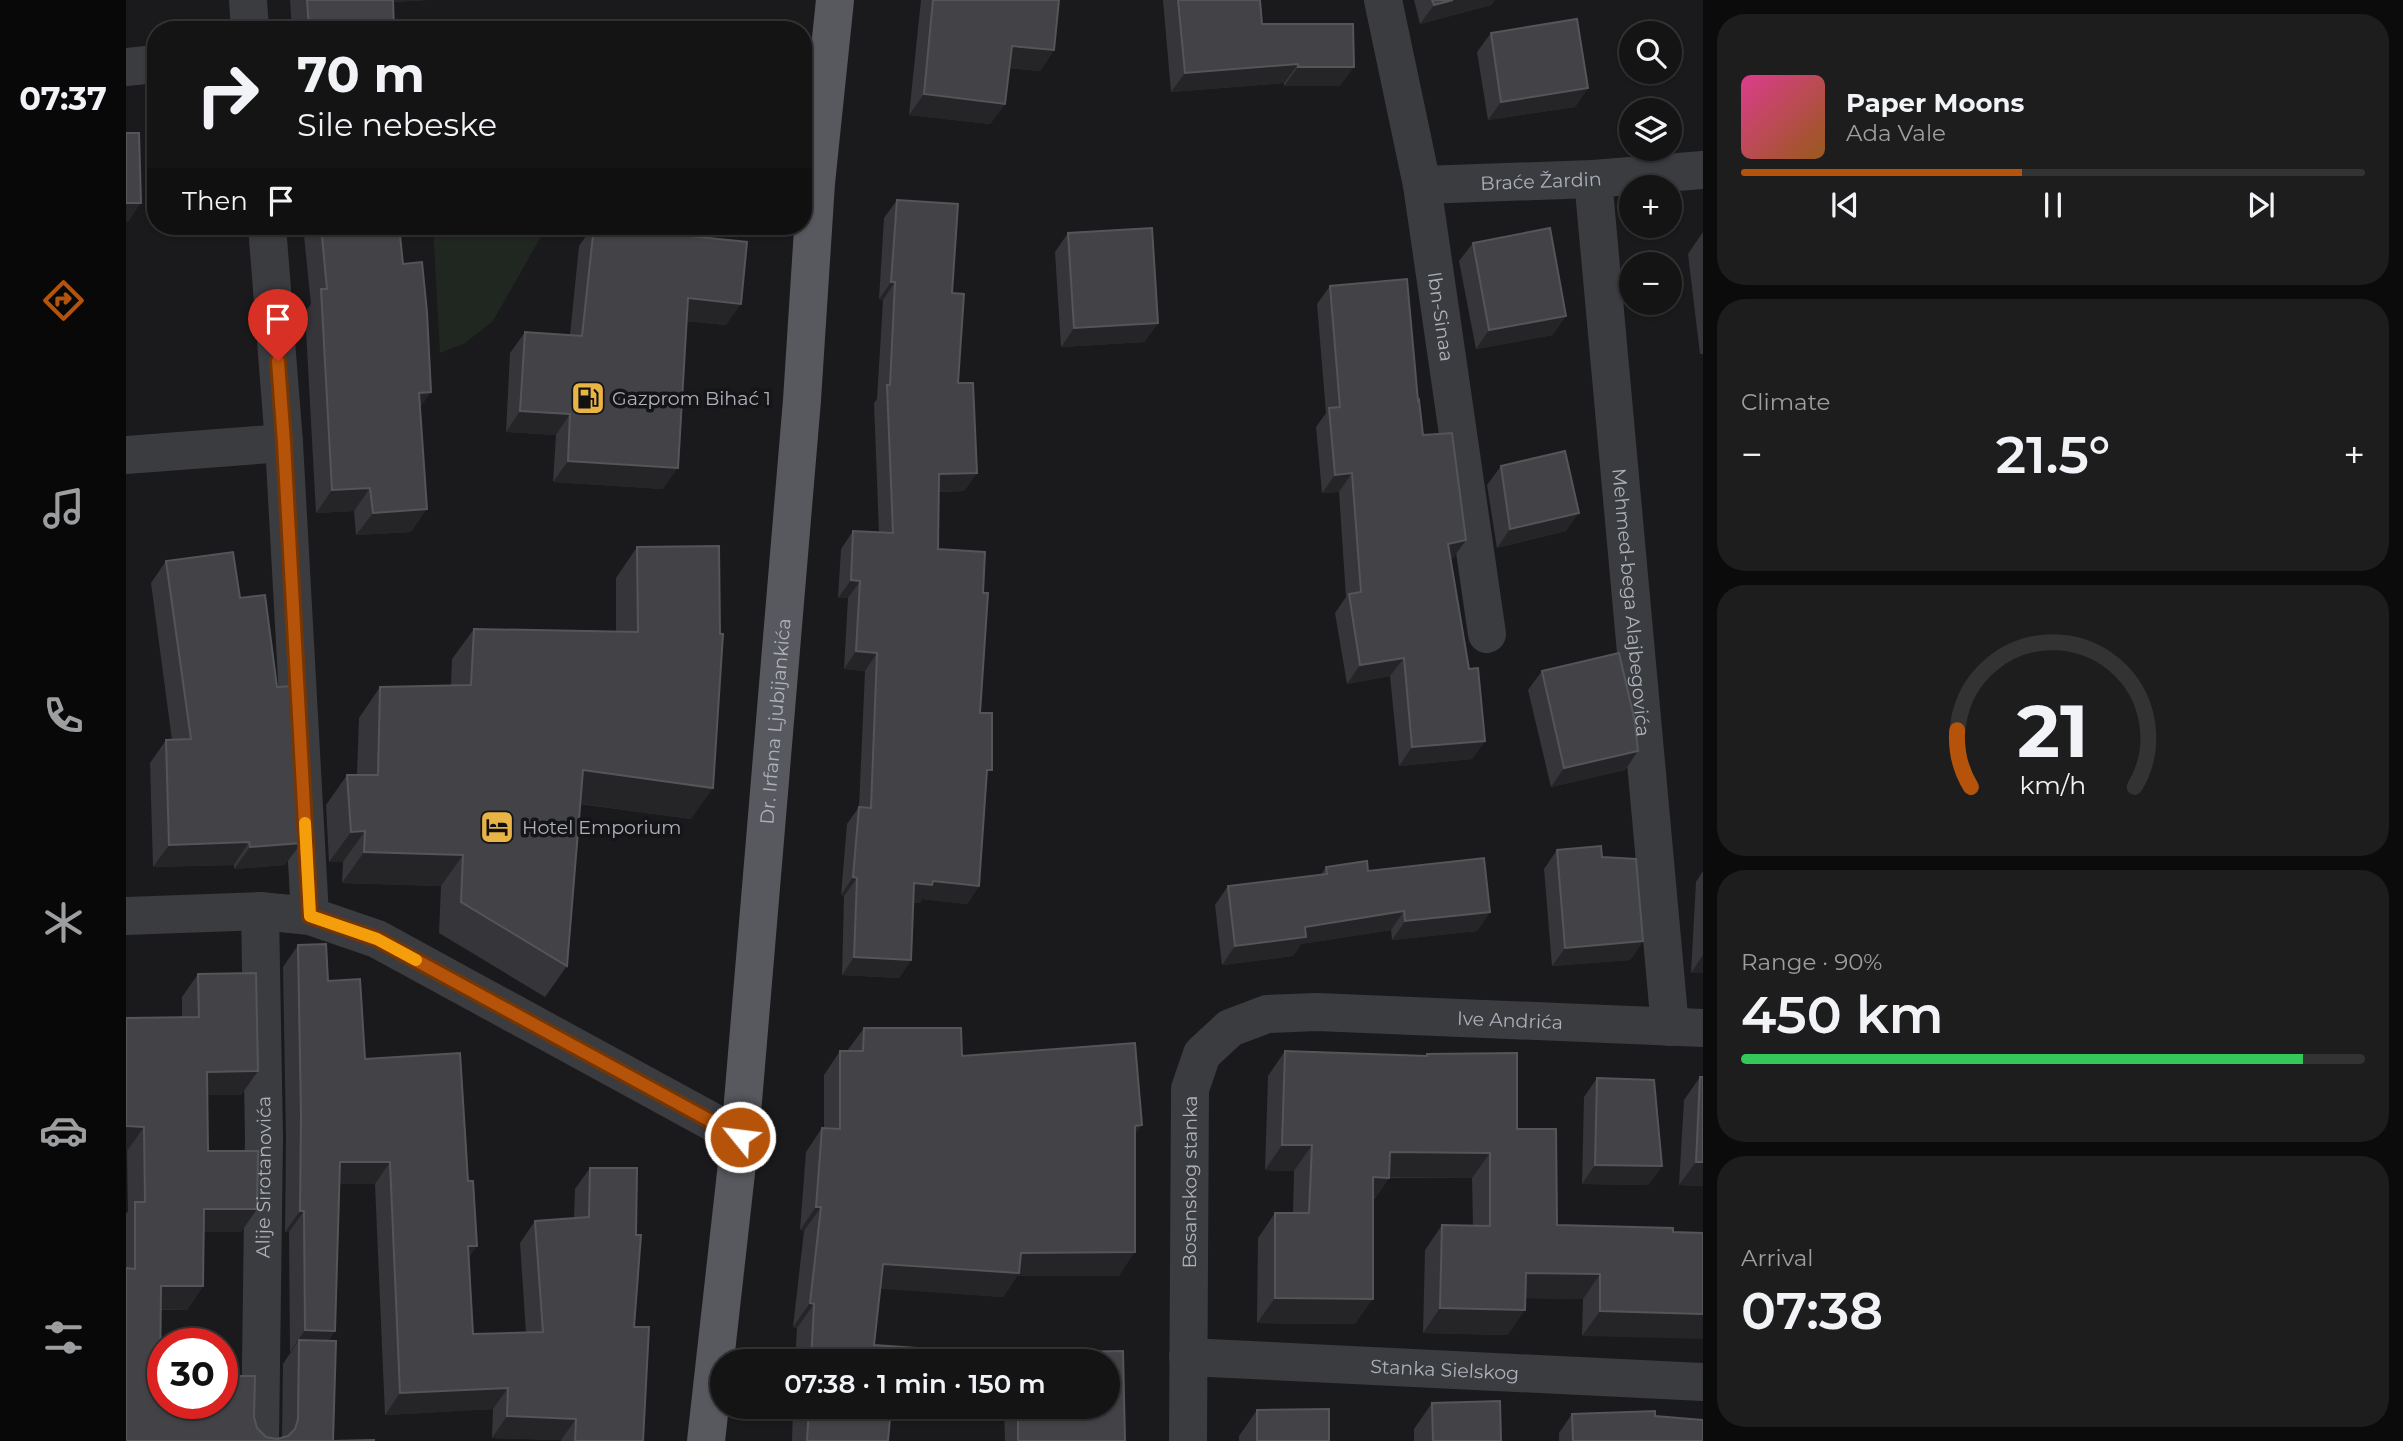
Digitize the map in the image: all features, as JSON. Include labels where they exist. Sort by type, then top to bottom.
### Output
[{"type":"main road","name":"Dr. Irfana Ljubijankića","points":[[706,1441],[740,1137],[802,400],[816,183],[835,0]]},
{"type":"street","points":[[248,0],[249,21]]},
{"type":"street","name":"Ibn-Sinaa","points":[[1383,0],[1422,185],[1487,634]]},
{"type":"street","points":[[126,67],[147,65]]},
{"type":"street","name":"Braće Žardin","points":[[1422,185],[1593,179],[1703,170]]},
{"type":"street","name":"Mehmed-bega Alajbegovića","points":[[1593,179],[1686,1028]]},
{"type":"street","points":[[268,235],[284,443],[310,916]]},
{"type":"street","points":[[126,455],[284,443]]},
{"type":"street","points":[[126,916],[260,911],[310,916],[377,939],[740,1137]]},
{"type":"street","name":"Alije Sirotanovića","points":[[260,911],[264,1138],[260,1441]]},
{"type":"street","name":"Ive Andrića","points":[[1317,1012],[1686,1028]]},
{"type":"street","name":"Bosanskog stanka","points":[[1188,1441],[1190,1089],[1202,1054],[1230,1028],[1267,1014],[1317,1012]]},
{"type":"street","name":"Stanka Sielskog","points":[[1188,1357],[1703,1382]]},
{"type":"shaded area","points":[[433,235],[542,235],[493,321],[465,343],[440,353]]},
{"type":"building","points":[[307,0],[393,0],[394,21],[308,21]]},
{"type":"building","points":[[933,0],[1059,0],[1054,50],[1012,46],[1005,104],[924,94]]},
{"type":"building","points":[[1178,0],[1260,0],[1262,24],[1353,24],[1354,67],[1298,67],[1298,64],[1185,73]]},
{"type":"building","points":[[1432,0],[1453,0],[1434,5]]},
{"type":"building","points":[[1577,19],[1588,88],[1501,102],[1491,33]]},
{"type":"building","points":[[126,133],[139,133],[141,203],[126,203]]},
{"type":"building","points":[[897,200],[958,204],[952,293],[964,294],[958,383],[973,383],[977,473],[939,474],[938,549],[985,552],[983,593],[988,593],[980,713],[992,713],[992,770],[987,770],[979,886],[933,881],[932,885],[914,883],[911,960],[854,957],[857,878],[853,877],[859,807],[871,808],[877,653],[856,651],[860,581],[851,580],[853,531],[893,533],[887,385],[890,385],[895,282],[891,282]]},
{"type":"building","points":[[1152,228],[1158,323],[1074,328],[1068,233]]},
{"type":"building","points":[[1550,228],[1566,316],[1489,330],[1473,243]]},
{"type":"building","points":[[322,235],[400,235],[403,264],[422,262],[431,392],[419,393],[427,509],[373,513],[370,488],[332,490],[321,289],[327,289]]},
{"type":"building","points":[[593,235],[680,235],[747,242],[741,304],[688,298],[678,468],[568,461],[570,414],[520,411],[525,332],[582,336]]},
{"type":"building","points":[[1407,279],[1423,435],[1452,433],[1466,540],[1448,544],[1469,669],[1478,668],[1485,741],[1412,747],[1404,658],[1360,665],[1349,594],[1361,592],[1352,473],[1335,475],[1329,408],[1340,407],[1330,286]]},
{"type":"building","points":[[1565,451],[1579,513],[1510,529],[1501,466]]},
{"type":"building","points":[[719,546],[720,634],[723,634],[713,788],[583,770],[567,966],[461,902],[463,855],[364,852],[365,831],[351,832],[347,775],[378,775],[380,687],[471,685],[474,629],[638,632],[637,547]]},
{"type":"building","points":[[233,552],[240,598],[265,595],[277,687],[292,686],[301,843],[250,847],[249,842],[169,845],[166,740],[191,739],[166,561]]},
{"type":"building","points":[[1619,653],[1635,722],[1638,751],[1564,768],[1542,671]]},
{"type":"building","points":[[1601,846],[1602,857],[1636,859],[1643,941],[1565,948],[1557,850]]},
{"type":"building","points":[[1484,858],[1490,912],[1405,921],[1404,911],[1305,927],[1306,937],[1235,946],[1228,886],[1327,874],[1326,867],[1367,861],[1368,871]]},
{"type":"building","points":[[326,944],[328,981],[360,979],[365,1059],[460,1053],[468,1181],[473,1181],[477,1246],[468,1246],[473,1334],[543,1332],[535,1221],[589,1217],[590,1168],[637,1168],[636,1235],[641,1235],[634,1327],[649,1327],[643,1441],[575,1441],[576,1419],[507,1416],[508,1388],[400,1393],[390,1162],[340,1162],[335,1331],[305,1330],[304,1211],[300,1211],[298,945]]},
{"type":"building","points":[[256,973],[258,1071],[207,1072],[208,1151],[258,1151],[257,1209],[204,1209],[203,1286],[161,1286],[161,1328],[147,1328],[147,1419],[238,1419],[238,1376],[255,1376],[254,1417],[257,1428],[266,1437],[277,1439],[288,1436],[295,1429],[298,1419],[299,1340],[336,1341],[333,1441],[126,1441],[126,1268],[135,1269],[135,1202],[145,1202],[144,1127],[126,1126],[126,1018],[199,1017],[198,974]]},
{"type":"building","points":[[864,1028],[961,1028],[962,1056],[1135,1043],[1142,1125],[1135,1126],[1135,1252],[1021,1253],[1019,1273],[883,1264],[874,1345],[931,1349],[812,1349],[814,1304],[810,1303],[821,1207],[816,1207],[822,1128],[840,1129],[840,1051],[863,1051]]},
{"type":"building","points":[[1285,1051],[1427,1056],[1517,1053],[1517,1129],[1556,1129],[1557,1225],[1673,1228],[1673,1232],[1703,1233],[1703,1314],[1600,1311],[1600,1274],[1526,1273],[1525,1310],[1440,1308],[1442,1225],[1490,1226],[1490,1153],[1390,1152],[1389,1178],[1373,1177],[1373,1299],[1275,1298],[1275,1213],[1309,1213],[1312,1145],[1282,1145]]},
{"type":"building","points":[[1700,1077],[1703,1077],[1703,1162],[1696,1162]]},
{"type":"building","points":[[1597,1078],[1654,1080],[1662,1166],[1595,1165]]},
{"type":"building","points":[[1120,1351],[1123,1351],[1125,1441],[1018,1441],[1018,1419],[1120,1419]]},
{"type":"building","points":[[1500,1401],[1501,1441],[1433,1441],[1432,1403]]},
{"type":"building","points":[[1329,1409],[1329,1441],[1257,1441],[1257,1410]]},
{"type":"building","points":[[1655,1411],[1655,1416],[1703,1420],[1703,1441],[1573,1441],[1572,1414]]},
{"type":"building","points":[[808,1419],[890,1419],[888,1441],[807,1441]]},
{"type":"slow traffic","points":[[305,823],[310,916],[377,939],[416,960]]},
{"type":"place","name":"Gazprom Bihać 1","points":[[588,398]]},
{"type":"place","name":"Hotel Emporium","points":[[497,827]]},
{"type":"route","points":[[278,361],[310,916],[377,939],[740,1137]]}]
